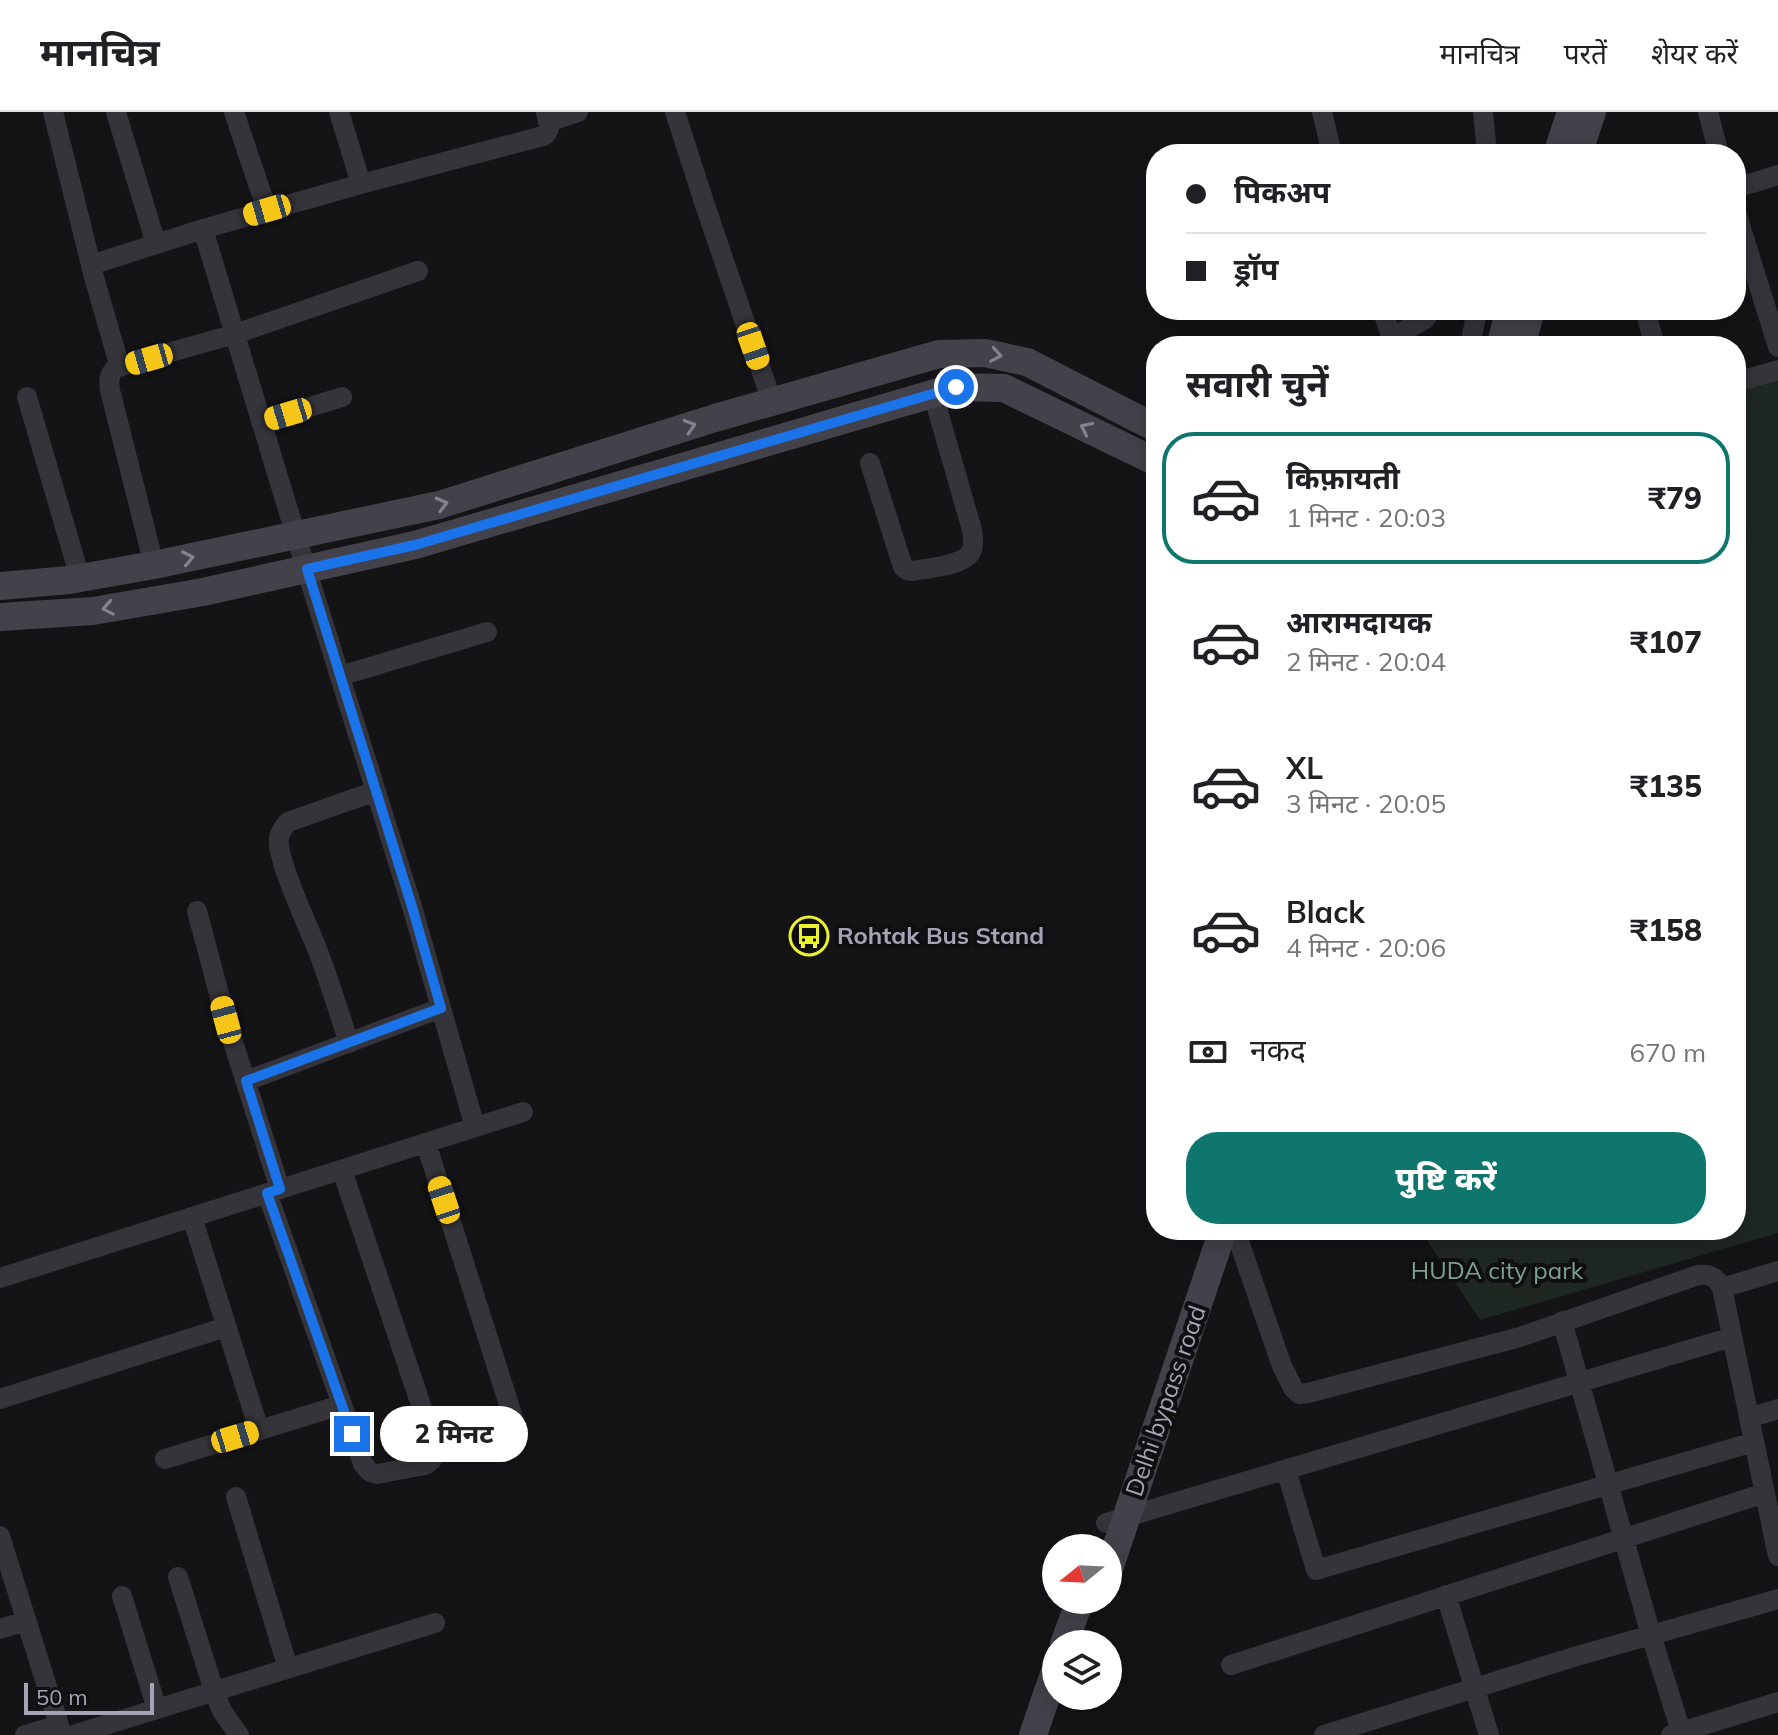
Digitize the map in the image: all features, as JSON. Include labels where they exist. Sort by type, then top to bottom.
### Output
[{"type":"main road","points":[[1560,144],[1571,112]]},
{"type":"main road","points":[[1581,144],[1592,112]]},
{"type":"main road","points":[[0,586],[80,578],[154,565],[439,505],[939,354],[985,353],[1027,362],[1146,423]]},
{"type":"main road","points":[[0,617],[93,611],[203,592],[415,545],[956,387],[1004,388],[1146,457]]},
{"type":"main road","name":"Delhi bypass road","points":[[1110,1529],[1201,1240]]},
{"type":"main road","name":"Delhi bypass road","points":[[1110,1529],[1219,1240]]},
{"type":"main road","points":[[1033,1735],[1042,1709]]},
{"type":"main road","points":[[1053,1735],[1061,1710]]},
{"type":"street","points":[[53,112],[120,367]]},
{"type":"street","points":[[116,112],[156,244]]},
{"type":"street","points":[[234,112],[267,210]]},
{"type":"street","points":[[339,112],[361,184]]},
{"type":"street","points":[[91,265],[267,210],[543,136],[549,129],[547,117],[578,112]]},
{"type":"street","points":[[675,112],[772,402]]},
{"type":"street","points":[[1322,112],[1330,144]]},
{"type":"street","points":[[1483,112],[1486,144]]},
{"type":"street","points":[[1708,112],[1716,144]]},
{"type":"street","points":[[1746,185],[1778,175]]},
{"type":"street","points":[[203,229],[413,910],[475,1127]]},
{"type":"street","points":[[1746,244],[1778,347]]},
{"type":"street","points":[[154,565],[110,390],[109,377],[115,368],[235,334],[418,271]]},
{"type":"street","points":[[1398,336],[1423,320]]},
{"type":"street","points":[[1746,379],[1778,370]]},
{"type":"street","points":[[870,463],[903,567],[912,571],[960,562],[968,557],[972,550],[972,530],[933,394]]},
{"type":"street","points":[[27,397],[80,578]]},
{"type":"street","points":[[261,422],[342,397]]},
{"type":"street","points":[[340,676],[487,632]]},
{"type":"street","points":[[349,1043],[288,877],[279,849],[279,836],[288,822],[376,791]]},
{"type":"street","points":[[197,911],[274,1191],[341,1405],[363,1464],[370,1472],[377,1474],[425,1465],[432,1461],[435,1447],[342,1170]]},
{"type":"street","points":[[246,1081],[441,1008]]},
{"type":"street","points":[[0,1278],[523,1112]]},
{"type":"street","points":[[426,1143],[517,1430]]},
{"type":"street","points":[[192,1217],[259,1430]]},
{"type":"street","points":[[1238,1240],[1282,1366],[1299,1394],[1520,1337],[1698,1275],[1707,1274],[1717,1279],[1722,1288],[1778,1556]]},
{"type":"street","points":[[1722,1288],[1778,1271]]},
{"type":"street","points":[[1562,1321],[1678,1734],[1778,1702]]},
{"type":"street","points":[[0,1399],[226,1327]]},
{"type":"street","points":[[1110,1529],[1286,1470],[1732,1337]]},
{"type":"street","points":[[165,1459],[341,1405]]},
{"type":"street","points":[[1749,1418],[1778,1409]]},
{"type":"street","points":[[1286,1470],[1316,1570],[1754,1442]]},
{"type":"street","points":[[1231,1665],[1765,1493]]},
{"type":"street","points":[[236,1497],[288,1668]]},
{"type":"street","points":[[0,1536],[65,1732]]},
{"type":"street","points":[[178,1577],[214,1691],[222,1711],[239,1735]]},
{"type":"street","points":[[1446,1595],[1489,1735]]},
{"type":"street","points":[[122,1596],[157,1709]]},
{"type":"street","points":[[1324,1735],[1778,1599]]},
{"type":"street","points":[[0,1629],[26,1621]]},
{"type":"street","points":[[25,1735],[65,1732],[157,1709],[435,1623]]},
{"type":"green space","name":"HUDA city park","points":[[1778,377],[1778,1233],[1480,1320],[1427,1240],[1746,1240],[1746,386]]},
{"type":"place","name":"Rohtak Bus Stand","points":[[809,936]]},
{"type":"route","points":[[352,1434],[267,1193],[280,1189],[246,1081],[441,1008],[307,569],[415,545],[956,387]]}]
